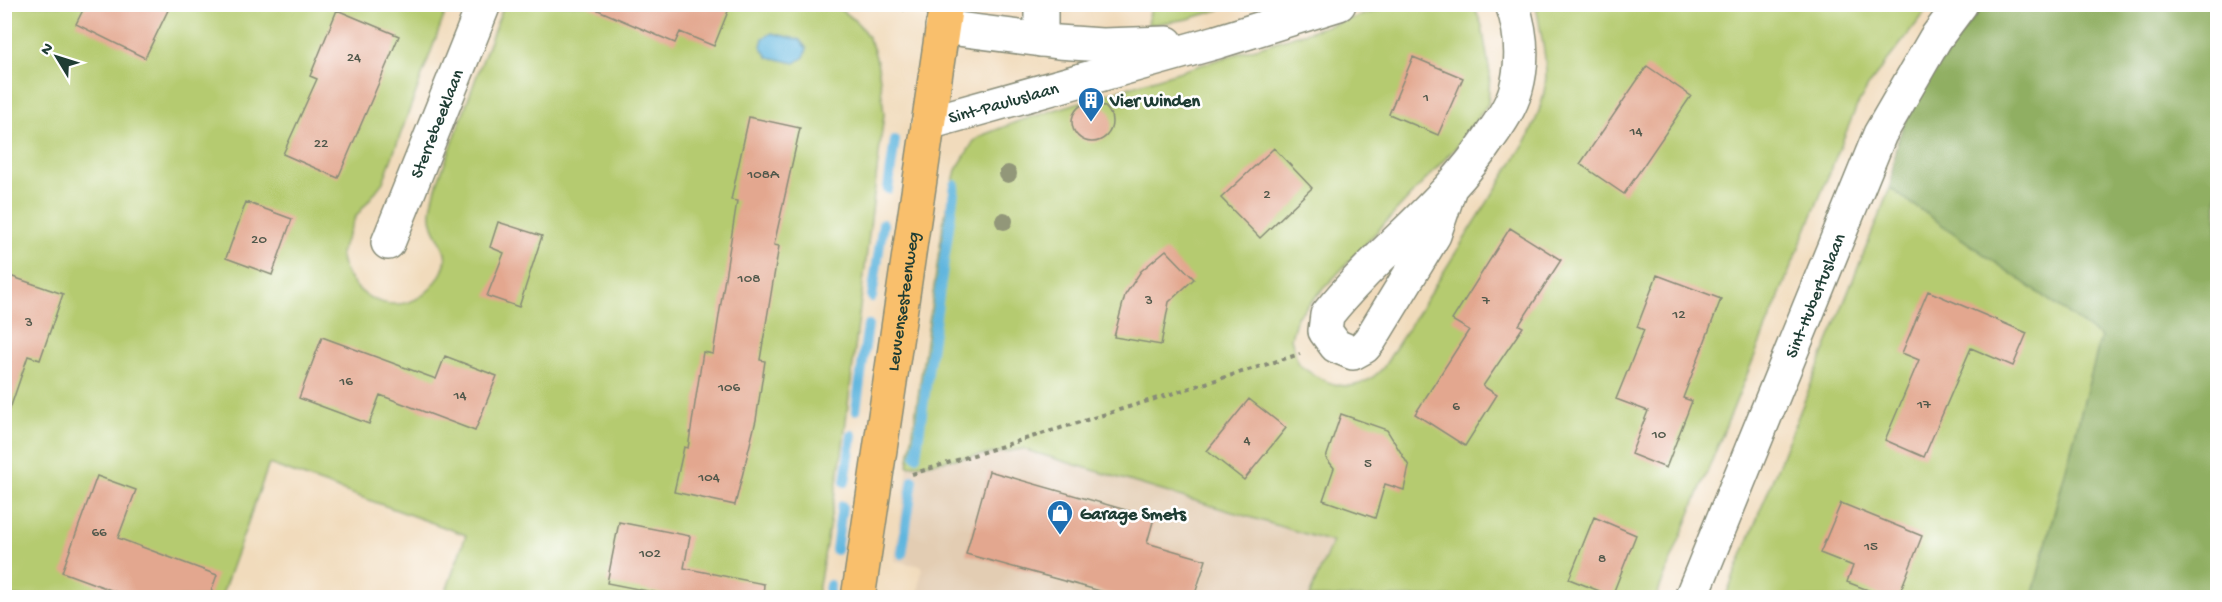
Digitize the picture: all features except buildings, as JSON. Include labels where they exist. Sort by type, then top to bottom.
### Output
[{"type":"main road","name":"Leuvensesteenweg","points":[[858,597],[944,16]]},
{"type":"street","name":"Sterrebeeklaan","points":[[388,243],[484,4]]},
{"type":"street","points":[[1041,4],[1041,40]]},
{"type":"street","name":"Sint-Pauluslaan","points":[[928,123],[1216,42],[1338,4]]},
{"type":"street","points":[[1450,188],[1434,235],[1370,340],[1353,353],[1344,351],[1333,344],[1325,331],[1327,315],[1450,188],[1483,148],[1503,119],[1515,92],[1521,46],[1512,4]]},
{"type":"street","name":"Sint-Hubertuslaan","points":[[1691,597],[1880,134],[1935,39],[1961,4]]},
{"type":"street","name":"Sint-Pauluslaan","points":[[944,16],[1041,40],[1102,45],[1216,42]]},
{"type":"path","points":[[874,486],[1333,344]]},
{"type":"shaded area","points":[[1023,449],[1333,542],[1309,598],[918,597],[922,566],[894,561],[908,466]]},
{"type":"green space","points":[[829,4],[846,13],[867,36],[877,64],[884,114],[842,453],[817,597],[444,597],[466,535],[269,464],[221,597],[5,597],[4,5],[448,5],[383,182],[355,218],[340,254],[346,272],[356,287],[370,297],[385,303],[400,304],[416,299],[430,289],[442,272],[445,263],[444,248],[431,220],[434,194],[504,5]]},
{"type":"green space","points":[[1151,4],[1235,5],[1188,19],[1148,25]]},
{"type":"green space","points":[[1395,5],[1474,5],[1482,26],[1490,74],[1488,104],[1460,143],[1297,317],[1291,338],[1298,364],[1320,378],[1341,386],[1362,383],[1383,368],[1528,138],[1542,101],[1546,72],[1536,5],[1931,5],[1870,83],[1856,108],[1656,597],[1309,597],[1332,542],[1023,449],[908,466],[944,219],[956,170],[974,141],[983,135],[1019,121]]},
{"type":"green space","points":[[1983,5],[2217,5],[2217,597],[2032,597],[2101,337],[1890,188],[1895,149],[1907,119],[1936,68]]},
{"type":"green space","points":[[1890,188],[2101,337],[2032,597],[1725,598]]},
{"type":"water","points":[[772,33],[800,40],[807,49],[804,57],[795,63],[768,57],[761,46],[763,38]]},
{"type":"waterway","points":[[888,189],[895,140]]},
{"type":"waterway","points":[[916,456],[955,185]]},
{"type":"waterway","points":[[872,297],[883,224]]},
{"type":"waterway","points":[[856,410],[868,325]]},
{"type":"waterway","points":[[845,482],[852,435]]},
{"type":"waterway","points":[[902,554],[913,480]]},
{"type":"waterway","points":[[836,550],[842,506]]},
{"type":"waterway","points":[[828,598],[830,585]]},
{"type":"place","name":"Vier Winden","points":[[1091,123]]},
{"type":"place","name":"Garage Smets","points":[[1060,536]]}]
